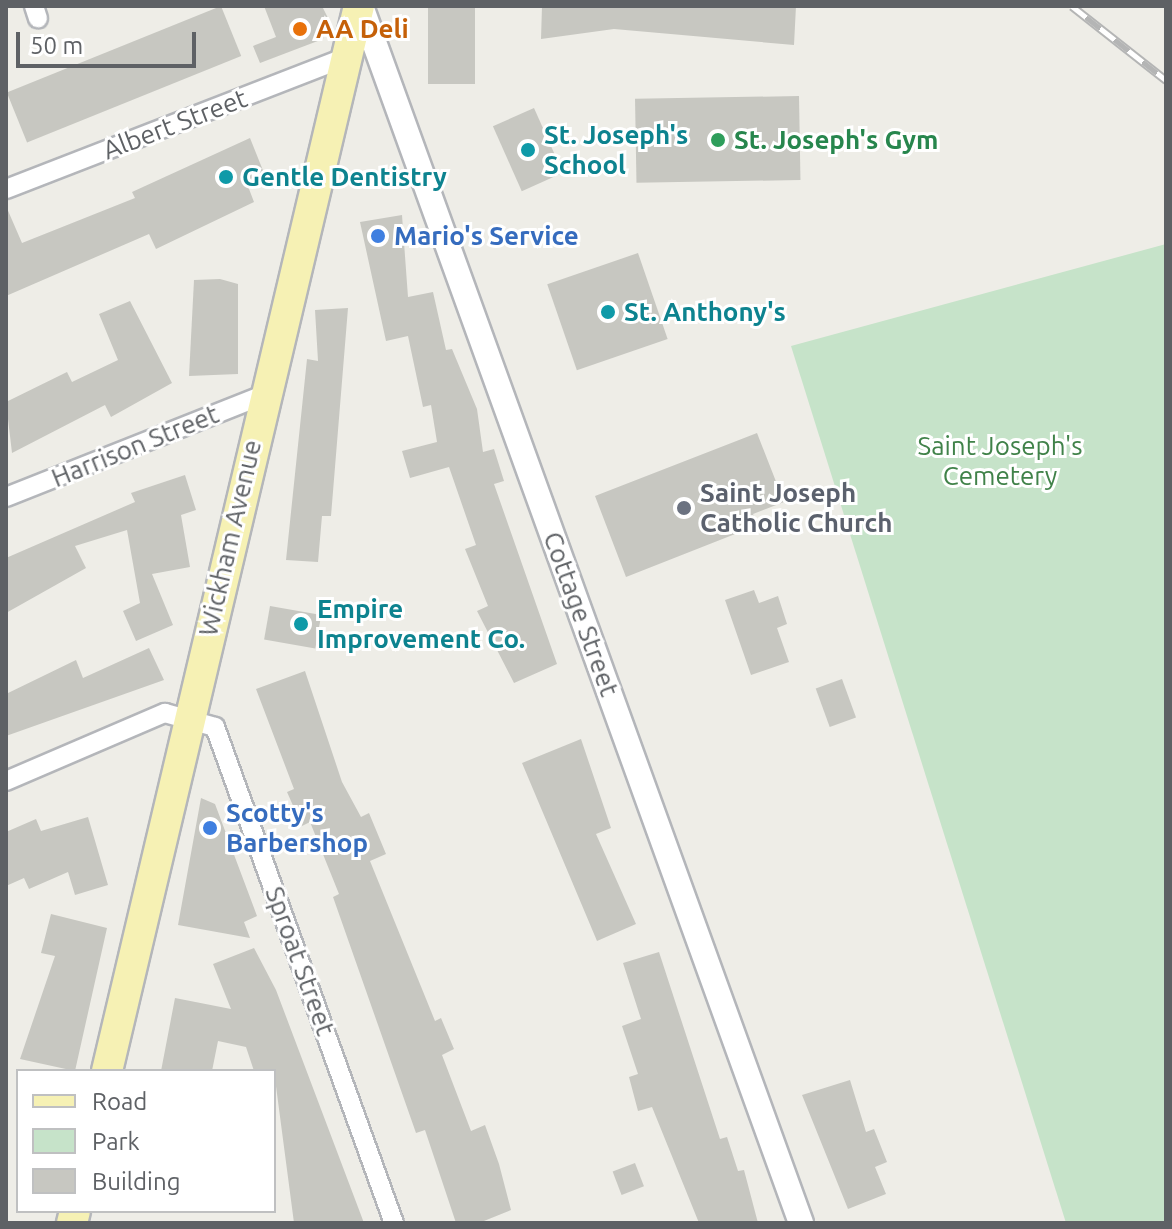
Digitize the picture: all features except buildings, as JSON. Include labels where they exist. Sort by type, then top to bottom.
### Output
[{"type":"main road","name":"Wickham Avenue","points":[[107,1069],[343,58],[360,6]]},
{"type":"street","name":"Cottage Street","points":[[360,6],[801,1223]]},
{"type":"street","name":"Albert Street","points":[[6,189],[343,58]]},
{"type":"street","name":"Harrison Street","points":[[6,497],[264,395]]},
{"type":"street","points":[[6,781],[165,713],[188,717]]},
{"type":"street","name":"Sproat Street","points":[[188,717],[215,727],[394,1223]]},
{"type":"green space","name":"Saint Joseph's Cemetery","points":[[1166,244],[1166,1223],[1066,1223],[791,346]]},
{"type":"railway","points":[[1072,6],[1166,80]]},
{"type":"place","name":"AA Deli","points":[[300,29]]},
{"type":"place","name":"St. Joseph's Gym","points":[[718,140]]},
{"type":"place","name":"St. Joseph's School","points":[[528,150]]},
{"type":"place","name":"Gentle Dentistry","points":[[226,177]]},
{"type":"place","name":"Mario's Service","points":[[378,236]]},
{"type":"place","name":"St. Anthony's","points":[[608,312]]},
{"type":"place","name":"Saint Joseph Catholic Church","points":[[684,508]]},
{"type":"place","name":"Empire Improvement Co.","points":[[301,624]]},
{"type":"place","name":"Scotty's Barbershop","points":[[210,828]]}]
